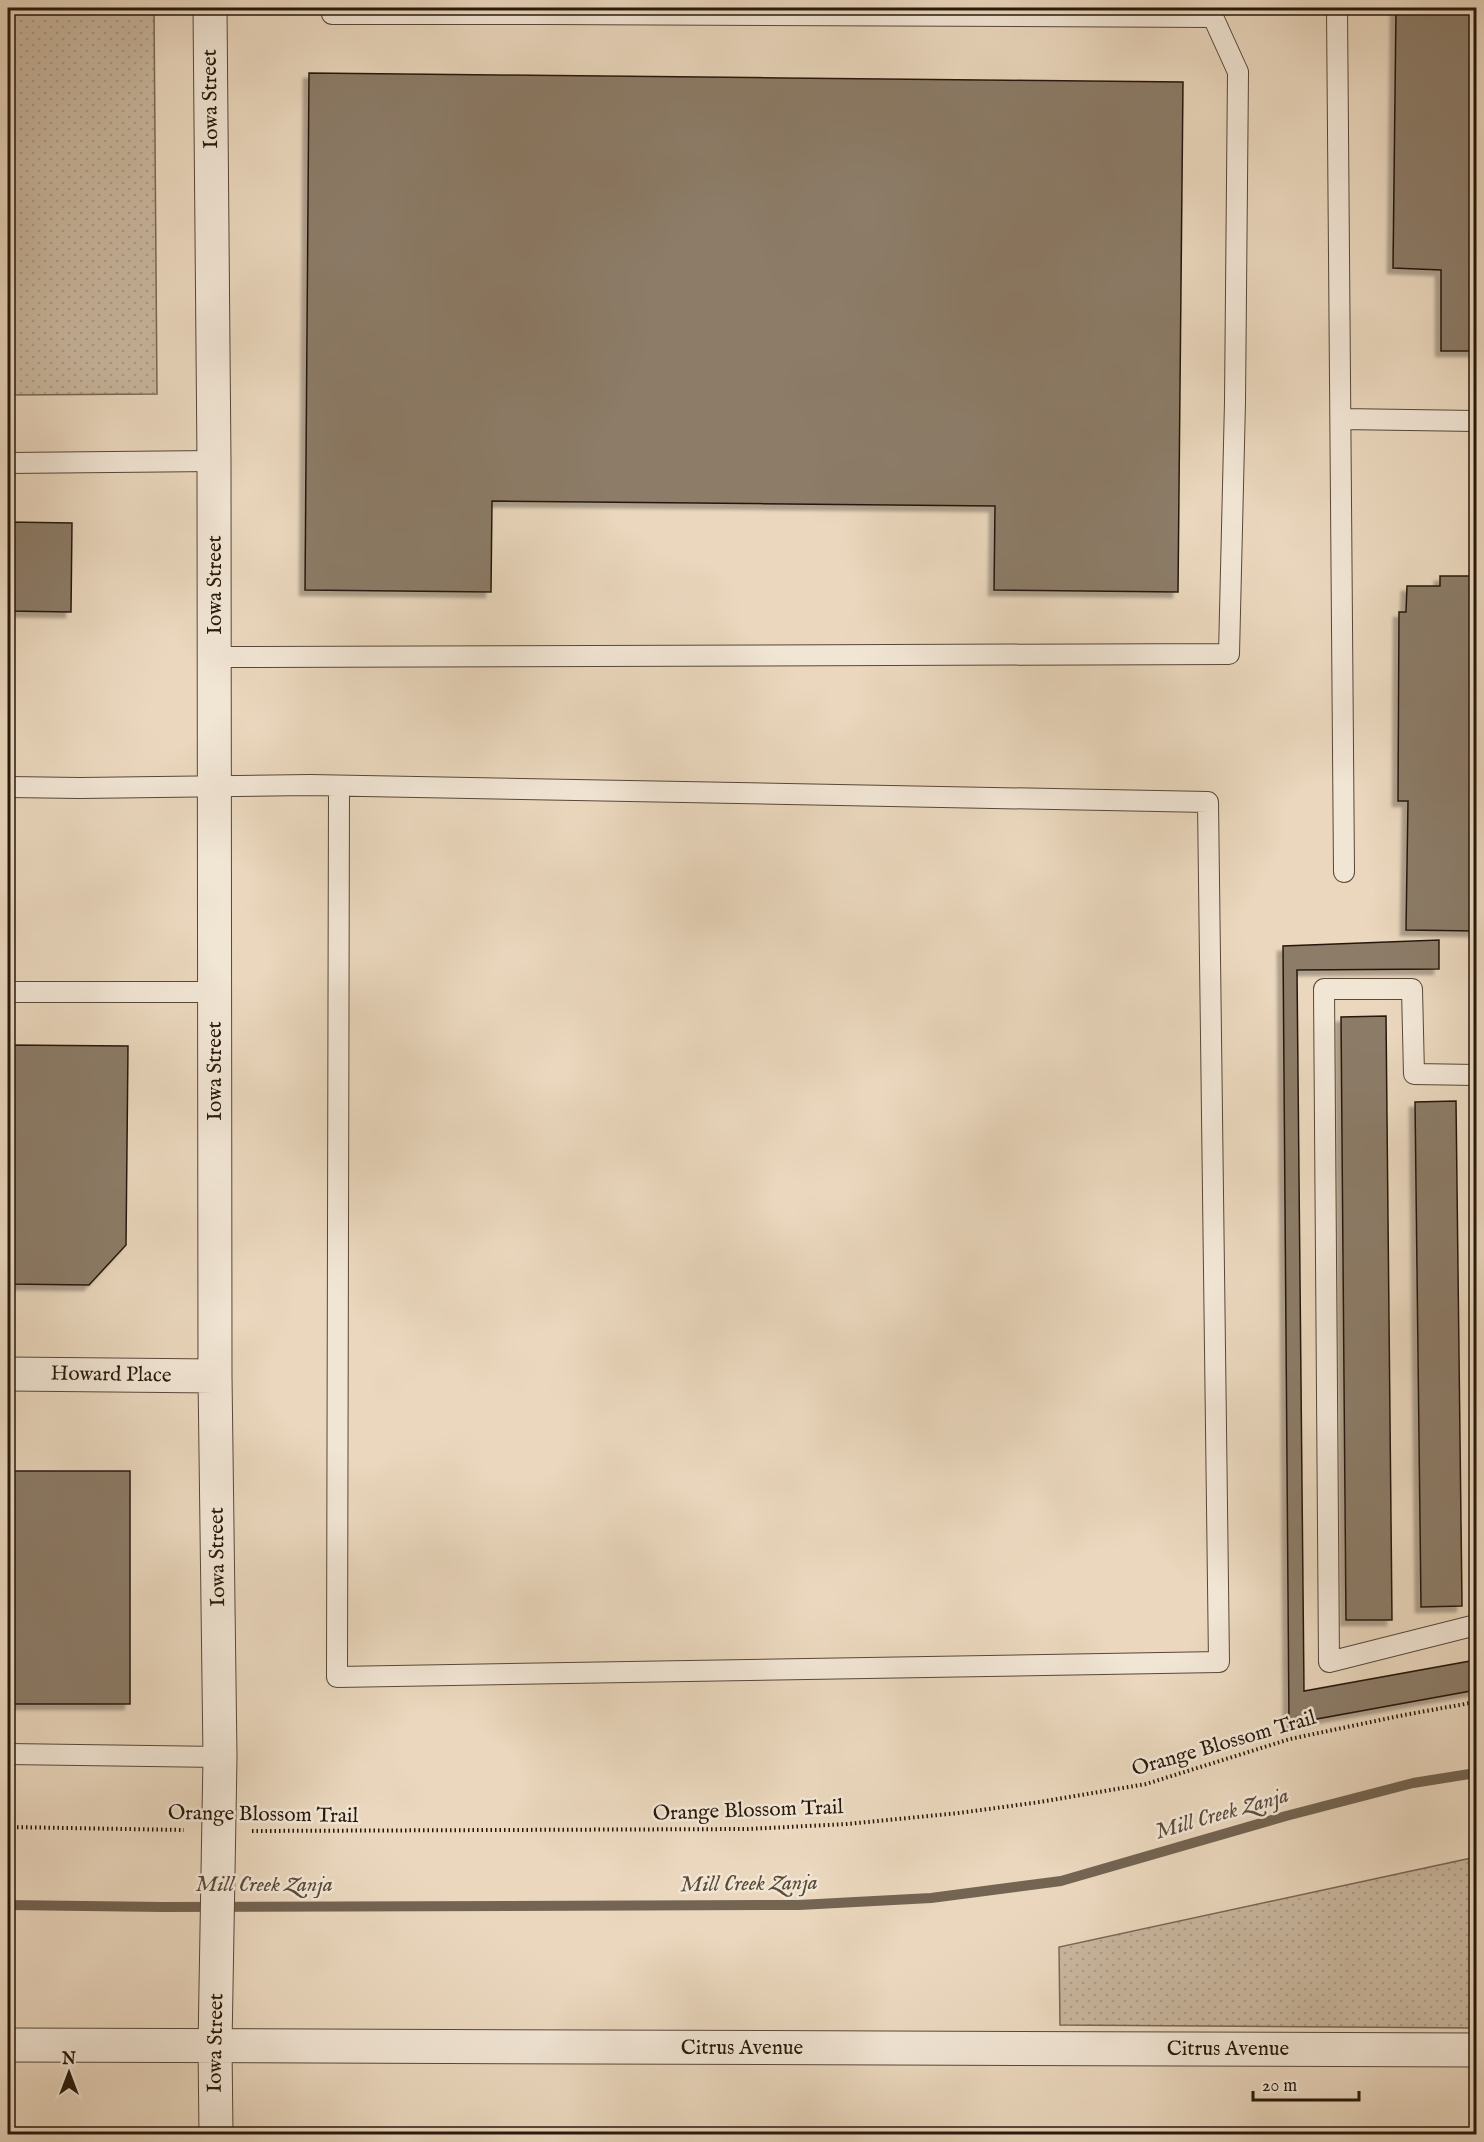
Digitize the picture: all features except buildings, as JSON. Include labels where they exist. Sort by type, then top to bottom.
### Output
[{"type":"street","name":"Iowa Street","points":[[210,8],[215,657],[215,1376],[220,1757],[215,2046],[216,2134]]},
{"type":"street","name":"Howard Place","points":[[8,1374],[215,1376]]},
{"type":"street","name":"Citrus Avenue","points":[[8,2045],[1476,2050]]},
{"type":"lane","points":[[1337,8],[1344,872]]},
{"type":"lane","points":[[215,657],[1229,654],[1235,402],[1238,72],[1213,12],[550,11],[332,14]]},
{"type":"lane","points":[[1342,419],[1476,421]]},
{"type":"lane","points":[[8,463],[214,461]]},
{"type":"lane","points":[[8,787],[339,786],[1208,802],[1219,1662],[338,1677],[339,786]]},
{"type":"lane","points":[[1476,1075],[1414,1074],[1412,989],[1324,989],[1329,1662],[1476,1625]]},
{"type":"lane","points":[[8,992],[215,992]]},
{"type":"lane","points":[[8,1754],[220,1757]]},
{"type":"path","name":"Orange Blossom Trail","points":[[8,1827],[122,1827],[219,1846],[847,1824],[958,1813],[1146,1784],[1290,1739],[1476,1702]]},
{"type":"shaded area","points":[[8,8],[154,8],[157,394],[8,395]]},
{"type":"shaded area","points":[[1476,1857],[1476,2028],[1060,2025],[1059,1947]]},
{"type":"waterway","name":"Mill Creek Zanja","points":[[8,1905],[162,1907],[799,1905],[931,1898],[1061,1881],[1286,1816],[1413,1783],[1476,1773]]}]
